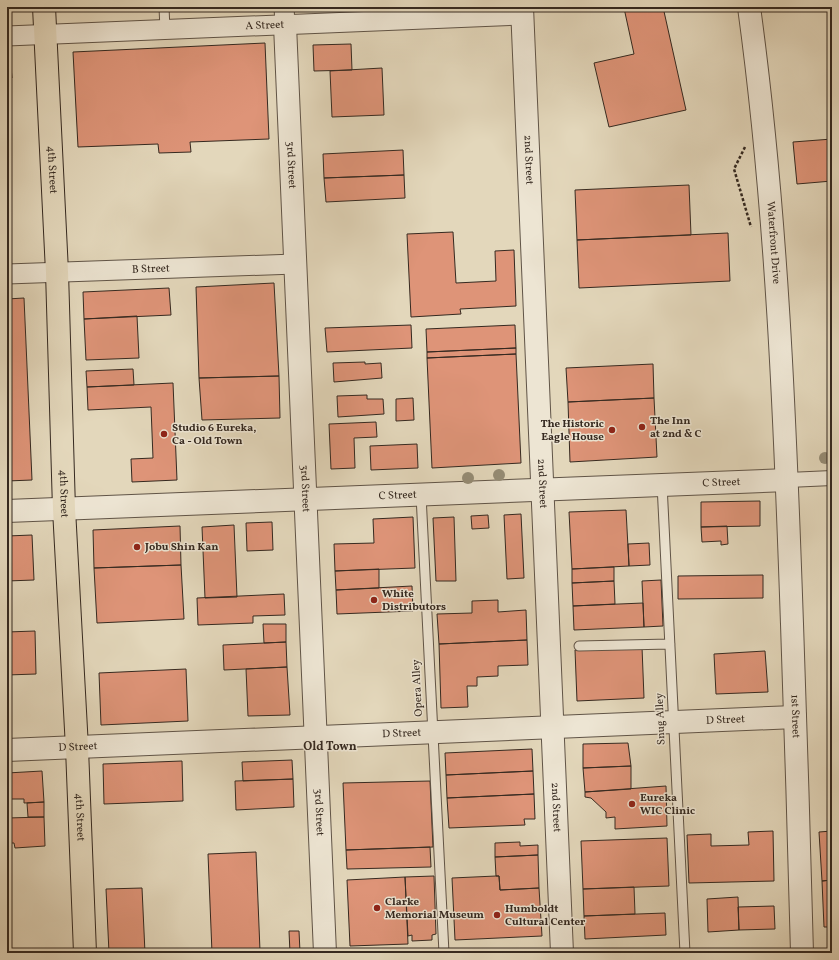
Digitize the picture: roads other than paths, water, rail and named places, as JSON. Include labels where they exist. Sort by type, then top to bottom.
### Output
[{"type":"highway","name":"4th Street","points":[[44,7],[57,272],[64,509],[77,748],[85,953]]},
{"type":"street","name":"Waterfront Drive","points":[[749,7],[756,61],[777,276],[788,480]]},
{"type":"street","name":"A Street","points":[[7,36],[165,30],[285,16],[522,11]]},
{"type":"street","name":"2nd Street","points":[[522,11],[562,953]]},
{"type":"street","name":"3rd Street","points":[[285,16],[325,953]]},
{"type":"street","name":"B Street","points":[[7,274],[295,264]]},
{"type":"street","points":[[788,480],[832,478]]},
{"type":"street","name":"C Street","points":[[7,511],[788,480]]},
{"type":"street","name":"1st Street","points":[[788,480],[802,953]]},
{"type":"street","name":"D Street","points":[[7,750],[796,717]]},
{"type":"lane","points":[[164,7],[165,30]]},
{"type":"lane","name":"Snug Alley","points":[[662,484],[685,953]]},
{"type":"lane","name":"Opera Alley","points":[[421,494],[444,953]]},
{"type":"lane","points":[[579,646],[670,644]]},
{"type":"place","name":"The Inn at 2nd & C","points":[[642,427]]},
{"type":"place","name":"The Historic Eagle House","points":[[612,430]]},
{"type":"place","name":"Studio 6 Eureka, Ca - Old Town","points":[[164,434]]},
{"type":"place","name":"Jobu Shin Kan","points":[[137,547]]},
{"type":"place","name":"White Distributors","points":[[374,600]]},
{"type":"place","name":"Eureka WIC Clinic","points":[[632,804]]},
{"type":"place","name":"Clarke Memorial Museum","points":[[377,908]]},
{"type":"place","name":"Humboldt Cultural Center","points":[[497,915]]},
{"type":"district","name":"Old Town","points":[[330,747]]}]
